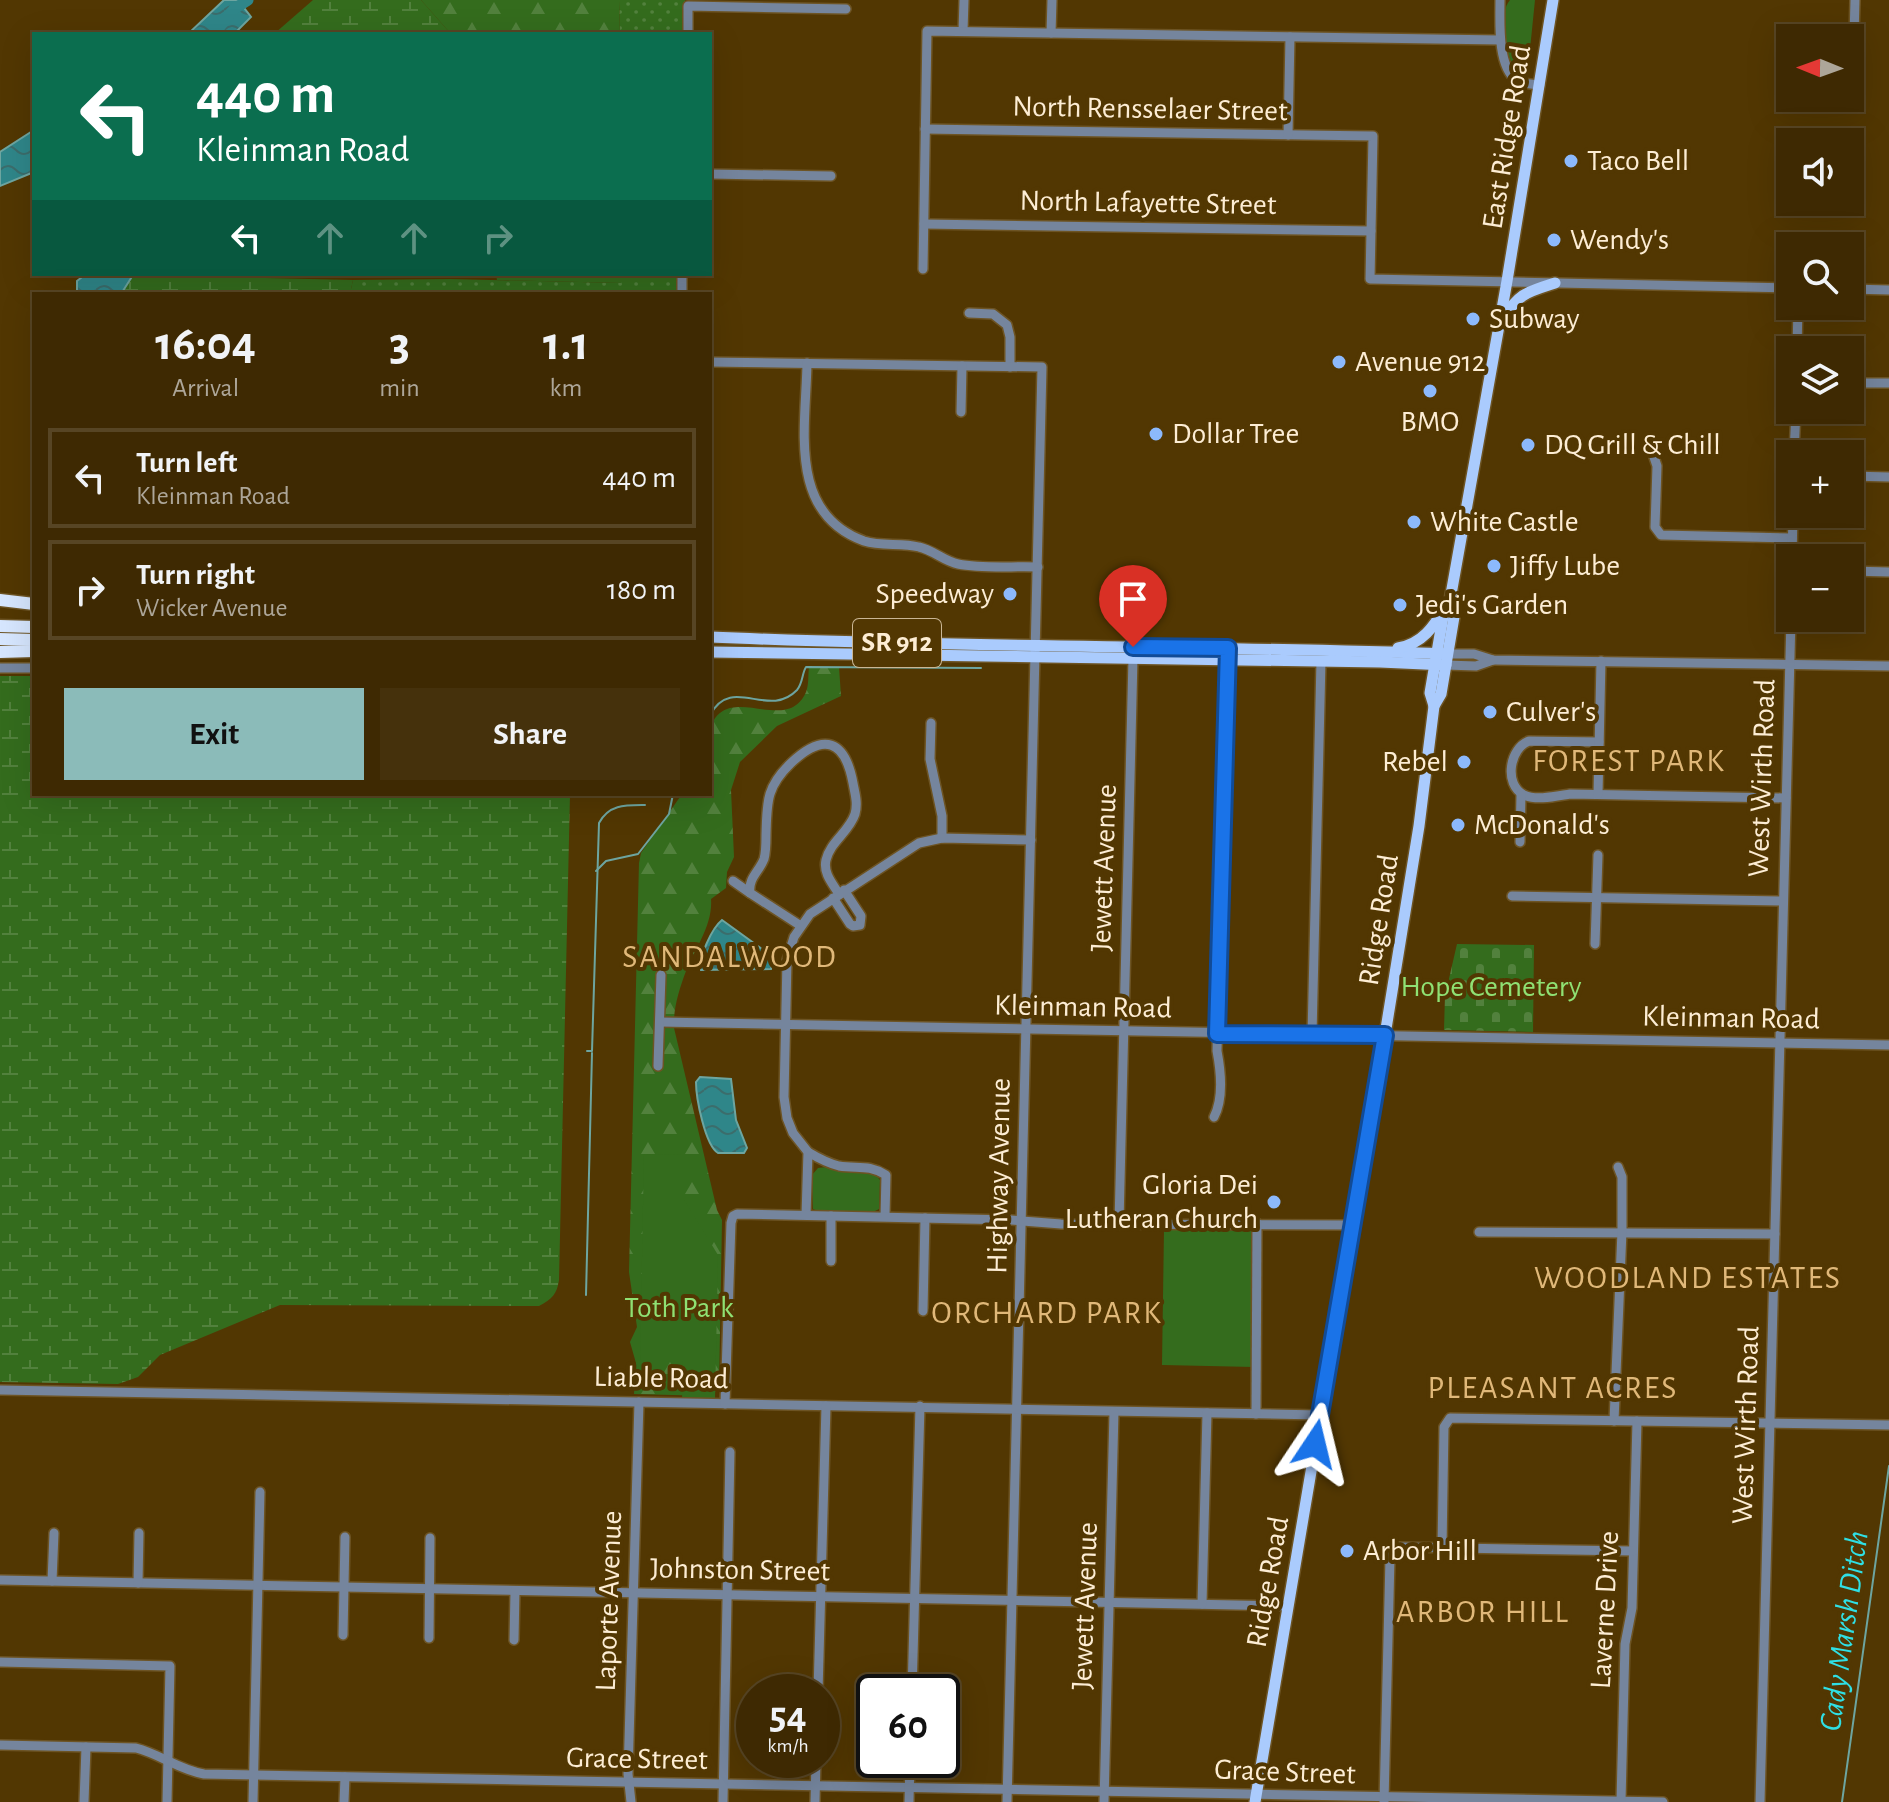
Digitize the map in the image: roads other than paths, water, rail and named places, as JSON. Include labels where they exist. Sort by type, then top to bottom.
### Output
[{"type":"highway","points":[[2,600],[32,604]]},
{"type":"highway","points":[[0,626],[32,627]]},
{"type":"highway","points":[[0,639],[32,640]]},
{"type":"highway","points":[[0,652],[32,651]]},
{"type":"main road","name":"East Ridge Road","points":[[1447,604],[1499,327],[1553,0]]},
{"type":"main road","points":[[1499,327],[1514,301],[1523,294],[1555,283]]},
{"type":"main road","points":[[1386,651],[1406,647],[1423,638],[1447,604]]},
{"type":"main road","name":"Ridge Road","points":[[1255,1798],[1419,826],[1434,706],[1430,693],[1441,659],[1447,604]]},
{"type":"main road","name":"SR 912","points":[[712,637],[1133,658],[1386,651],[1441,659]]},
{"type":"main road","name":"SR 912","points":[[712,652],[1227,654],[1321,661],[1441,659]]},
{"type":"street","points":[[963,31],[964,0]]},
{"type":"street","points":[[1051,33],[1052,0]]},
{"type":"street","points":[[1500,0],[1500,40],[1515,79],[1540,85]]},
{"type":"street","points":[[1854,24],[1855,0]]},
{"type":"street","points":[[688,32],[688,6],[846,9]]},
{"type":"street","points":[[923,269],[927,31],[1500,40]]},
{"type":"street","points":[[1288,135],[1290,37]]},
{"type":"street","name":"North Rensselaer Street","points":[[925,129],[1373,136],[1371,231]]},
{"type":"street","points":[[712,174],[831,176]]},
{"type":"street","name":"North Lafayette Street","points":[[924,224],[1371,231]]},
{"type":"street","points":[[1371,231],[1370,279],[1776,288]]},
{"type":"street","points":[[1864,289],[1889,290]]},
{"type":"street","points":[[712,362],[1010,367],[1007,325],[993,314],[969,313]]},
{"type":"street","points":[[807,363],[807,478],[818,504],[836,525],[862,540],[918,546],[963,565],[1038,567]]},
{"type":"street","points":[[961,412],[962,366]]},
{"type":"street","name":"Highway Avenue","points":[[1007,1802],[1042,367],[1010,367]]},
{"type":"street","points":[[1864,383],[1889,383]]},
{"type":"street","points":[[1652,451],[1657,466],[1655,527],[1659,534],[1792,538]]},
{"type":"street","points":[[1864,476],[1889,477]]},
{"type":"street","points":[[1792,528],[1792,544]]},
{"type":"street","points":[[1864,571],[1889,572]]},
{"type":"street","name":"West Wirth Road","points":[[1760,1802],[1790,632]]},
{"type":"street","points":[[1214,1117],[1219,1107],[1217,1034],[1227,654]]},
{"type":"street","points":[[1441,659],[1474,654],[1493,660],[1889,666]]},
{"type":"street","name":"Jewett Avenue","points":[[1119,1223],[1133,658]]},
{"type":"street","points":[[1312,1035],[1321,661]]},
{"type":"street","points":[[1598,794],[1601,661]]},
{"type":"street","points":[[0,668],[32,668]]},
{"type":"street","points":[[931,723],[930,759],[942,816],[942,838]]},
{"type":"street","points":[[1599,742],[1523,743],[1514,755],[1511,770],[1516,787],[1527,797],[1598,794],[1786,798]]},
{"type":"street","points":[[750,893],[751,881],[763,860],[767,800],[771,787],[777,776],[803,752],[826,744],[845,755],[857,801],[846,832],[830,849],[825,862],[827,874],[839,894]]},
{"type":"street","points":[[1520,842],[1521,794]]},
{"type":"street","points":[[885,1216],[886,1175],[873,1167],[842,1166],[822,1161],[808,1152],[793,1133],[787,1118],[784,1097],[787,960],[801,926],[810,914],[911,847],[942,838],[1031,840]]},
{"type":"street","points":[[1595,944],[1598,855]]},
{"type":"street","points":[[733,881],[801,926]]},
{"type":"street","points":[[1512,896],[1783,901]]},
{"type":"street","points":[[658,1066],[661,975]]},
{"type":"street","name":"Kleinman Road","points":[[660,1022],[1889,1045]]},
{"type":"street","points":[[806,1215],[808,1152]]},
{"type":"street","points":[[1614,1421],[1622,1231],[1622,1177],[1618,1167]]},
{"type":"street","points":[[725,1404],[733,1216],[737,1214],[885,1216],[1011,1220],[1022,1223],[1353,1225]]},
{"type":"street","points":[[831,1216],[831,1261]]},
{"type":"street","points":[[923,1311],[925,1218]]},
{"type":"street","points":[[1256,1414],[1257,1223]]},
{"type":"street","points":[[1479,1232],[1775,1234]]},
{"type":"street","name":"Liable Road","points":[[0,1390],[1320,1415]]},
{"type":"street","name":"Laporte Avenue","points":[[631,1802],[628,1774],[639,1402]]},
{"type":"street","points":[[819,1674],[826,1406]]},
{"type":"street","points":[[913,1674],[920,1406]]},
{"type":"street","name":"Jewett Avenue","points":[[1104,1797],[1114,1412]]},
{"type":"street","points":[[1202,1604],[1207,1413]]},
{"type":"street","points":[[1442,1548],[1444,1427],[1447,1420],[1454,1418],[1889,1425]]},
{"type":"street","name":"Laverne Drive","points":[[1621,1801],[1625,1644],[1632,1608],[1637,1421]]},
{"type":"street","points":[[723,1802],[730,1452]]},
{"type":"street","points":[[253,1802],[260,1492]]},
{"type":"street","points":[[52,1581],[54,1533]]},
{"type":"street","points":[[138,1583],[139,1533]]},
{"type":"street","points":[[343,1635],[345,1537]]},
{"type":"street","points":[[429,1638],[430,1538]]},
{"type":"street","points":[[1384,1800],[1390,1558],[1393,1550],[1399,1547],[1633,1551]]},
{"type":"street","name":"Johnston Street","points":[[0,1580],[1288,1606]]},
{"type":"street","points":[[514,1640],[515,1591]]},
{"type":"street","points":[[0,1662],[170,1666],[167,1802]]},
{"type":"street","name":"Grace Street","points":[[0,1745],[136,1748],[204,1774],[1007,1790],[1104,1797],[1663,1802]]},
{"type":"street","points":[[84,1802],[86,1747]]},
{"type":"street","points":[[344,1802],[345,1777]]},
{"type":"street","points":[[815,1802],[816,1778]]},
{"type":"street","points":[[909,1802],[910,1778]]},
{"type":"water","points":[[224,0],[238,0],[251,17],[236,32],[190,32]]},
{"type":"water","points":[[32,131],[32,173],[0,186],[0,152]]},
{"type":"water","points":[[83,276],[132,276],[122,292],[77,292],[77,281]]},
{"type":"water","points":[[722,920],[773,957],[771,969],[701,970],[707,944]]},
{"type":"water","points":[[700,1077],[731,1079],[736,1120],[747,1148],[744,1153],[718,1153],[713,1148],[700,1109],[696,1082]]},
{"type":"waterway","points":[[216,32],[234,9],[248,0]]},
{"type":"waterway","points":[[712,712],[719,703],[729,698],[774,701],[786,698],[799,687],[806,667],[981,668]]},
{"type":"waterway","points":[[596,871],[606,861],[638,854],[669,814],[673,796]]},
{"type":"waterway","points":[[587,1051],[592,1051],[599,823],[613,809],[645,805]]},
{"type":"waterway","points":[[586,1295],[592,1053]]},
{"type":"waterway","name":"Cady Marsh Ditch","points":[[1842,1802],[1889,1466]]},
{"type":"place","name":"Taco Bell","points":[[1571,161]]},
{"type":"place","name":"Wendy's","points":[[1554,240]]},
{"type":"place","name":"Subway","points":[[1473,319]]},
{"type":"place","name":"Avenue 912","points":[[1339,362]]},
{"type":"place","name":"BMO","points":[[1430,391]]},
{"type":"place","name":"Dollar Tree","points":[[1156,434]]},
{"type":"place","name":"DQ Grill & Chill","points":[[1528,445]]},
{"type":"place","name":"White Castle","points":[[1414,522]]},
{"type":"place","name":"Jiffy Lube","points":[[1494,566]]},
{"type":"place","name":"Speedway","points":[[1010,594]]},
{"type":"place","name":"Jedi's Garden","points":[[1400,605]]},
{"type":"place","name":"Culver's","points":[[1490,712]]},
{"type":"place","name":"Rebel","points":[[1464,762]]},
{"type":"place","name":"McDonald's","points":[[1458,825]]},
{"type":"place","name":"Gloria Dei Lutheran Church","points":[[1274,1202]]},
{"type":"place","name":"Arbor Hill","points":[[1347,1551]]},
{"type":"district","name":"FOREST PARK","points":[[1629,761]]},
{"type":"district","name":"SANDALWOOD","points":[[730,957]]},
{"type":"district","name":"WOODLAND ESTATES","points":[[1688,1278]]},
{"type":"district","name":"ORCHARD PARK","points":[[1047,1313]]},
{"type":"district","name":"PLEASANT ACRES","points":[[1553,1388]]},
{"type":"district","name":"ARBOR HILL","points":[[1483,1612]]},
{"type":"park label","name":"Hope Cemetery","points":[[1491,987]]},
{"type":"park label","name":"Toth Park","points":[[679,1308]]}]
